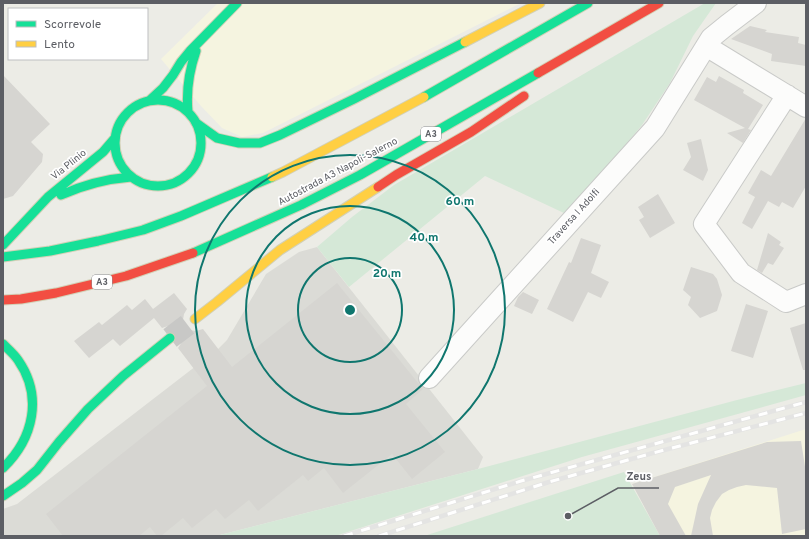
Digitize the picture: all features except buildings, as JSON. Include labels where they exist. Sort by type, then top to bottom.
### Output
[{"type":"main road","name":"Via Plinio","points":[[150,100],[163,88],[181,62],[200,40],[237,3]]},
{"type":"main road","points":[[196,123],[217,138],[239,143],[260,143],[280,135],[354,99],[540,3]]},
{"type":"main road","points":[[3,257],[50,251],[143,230],[181,216],[283,172],[424,98],[588,3]]},
{"type":"main road","name":"Autostrada A3 Napoli-Salerno","points":[[3,300],[21,299],[56,293],[126,276],[197,252],[302,205],[360,175],[659,3]]},
{"type":"main road","points":[[552,75],[606,34]]},
{"type":"main road","name":"Via Plinio","points":[[188,112],[186,86],[191,62],[200,40]]},
{"type":"main road","points":[[195,319],[223,298],[280,250],[396,175],[471,132],[528,93]]},
{"type":"main road","name":"Via Plinio","points":[[150,100],[164,100],[177,104],[188,112],[196,123],[201,136],[200,150],[195,164],[186,176],[173,183],[158,186],[144,184],[131,177],[121,166],[115,152],[115,138],[118,125],[126,113],[137,105],[150,100]]},
{"type":"main road","name":"Via Plinio","points":[[3,245],[37,208],[58,188],[103,152],[115,138]]},
{"type":"main road","name":"Via Plinio","points":[[37,208],[80,186],[110,178],[131,177]]},
{"type":"main road","points":[[3,496],[22,483],[37,470],[88,409],[113,385],[170,338]]},
{"type":"main road","points":[[3,344],[17,359],[28,381],[33,402],[32,419],[25,438],[17,454],[3,468]]},
{"type":"street","name":"Traversa I Adolfi","points":[[429,378],[655,128],[706,46],[717,33],[756,3]]},
{"type":"street","points":[[706,46],[806,107]]},
{"type":"street","points":[[786,96],[704,224],[741,273],[786,302],[806,294]]},
{"type":"shaded area","points":[[218,3],[521,3],[263,133],[242,137],[222,128],[161,59]]},
{"type":"shaded area","points":[[705,3],[716,3],[693,36],[670,83],[642,125],[566,214],[485,176],[349,287],[317,247],[352,217],[394,185]]},
{"type":"shaded area","points":[[317,247],[483,457],[478,469],[216,536],[3,536],[3,509],[17,504],[218,349],[227,340],[266,274],[299,252]]},
{"type":"shaded area","points":[[806,383],[806,395],[582,457],[335,536],[216,536],[478,469]]},
{"type":"shaded area","points":[[806,429],[806,536],[660,536],[632,484]]},
{"type":"shaded area","points":[[624,472],[660,536],[424,536]]},
{"type":"tunnel","points":[[170,338],[195,319]]},
{"type":"railway","points":[[344,536],[521,481],[806,402]]},
{"type":"railway","points":[[379,536],[549,482],[806,413]]},
{"type":"traffic: fast","points":[[150,100],[163,88],[190,51],[237,3]]},
{"type":"traffic: fast","points":[[424,97],[588,3]]},
{"type":"traffic: fast","points":[[196,123],[217,138],[239,143],[260,143],[280,135],[354,99],[465,42]]},
{"type":"traffic: fast","points":[[188,112],[187,96],[196,51]]},
{"type":"traffic: fast","points":[[193,253],[301,205],[360,175],[538,73]]},
{"type":"traffic: fast","points":[[158,100],[174,103],[182,107],[194,119],[198,127],[201,143],[198,159],[194,167],[182,179],[174,183],[158,186],[142,183],[134,179],[122,167],[118,159],[115,143],[118,127],[122,119],[134,107],[142,103],[158,100]]},
{"type":"traffic: fast","points":[[3,245],[48,197],[103,152],[115,138]]},
{"type":"traffic: fast","points":[[61,195],[95,183],[131,177]]},
{"type":"traffic: fast","points":[[3,257],[50,251],[143,230],[181,216],[272,177]]},
{"type":"traffic: fast","points":[[3,496],[22,483],[37,470],[88,409],[123,376],[170,338]]},
{"type":"traffic: fast","points":[[3,344],[13,354],[26,374],[31,388],[32,402],[32,416],[22,444],[3,468]]},
{"type":"traffic: slow","points":[[465,42],[540,3]]},
{"type":"traffic: slow","points":[[272,177],[424,97]]},
{"type":"traffic: slow","points":[[195,319],[280,250],[378,187]]},
{"type":"traffic: jam","points":[[538,73],[659,3]]},
{"type":"traffic: jam","points":[[378,187],[471,132],[524,96]]},
{"type":"traffic: jam","points":[[3,300],[21,299],[56,293],[126,276],[193,253]]},
{"type":"place","name":"Zeus","points":[[568,516]]}]
